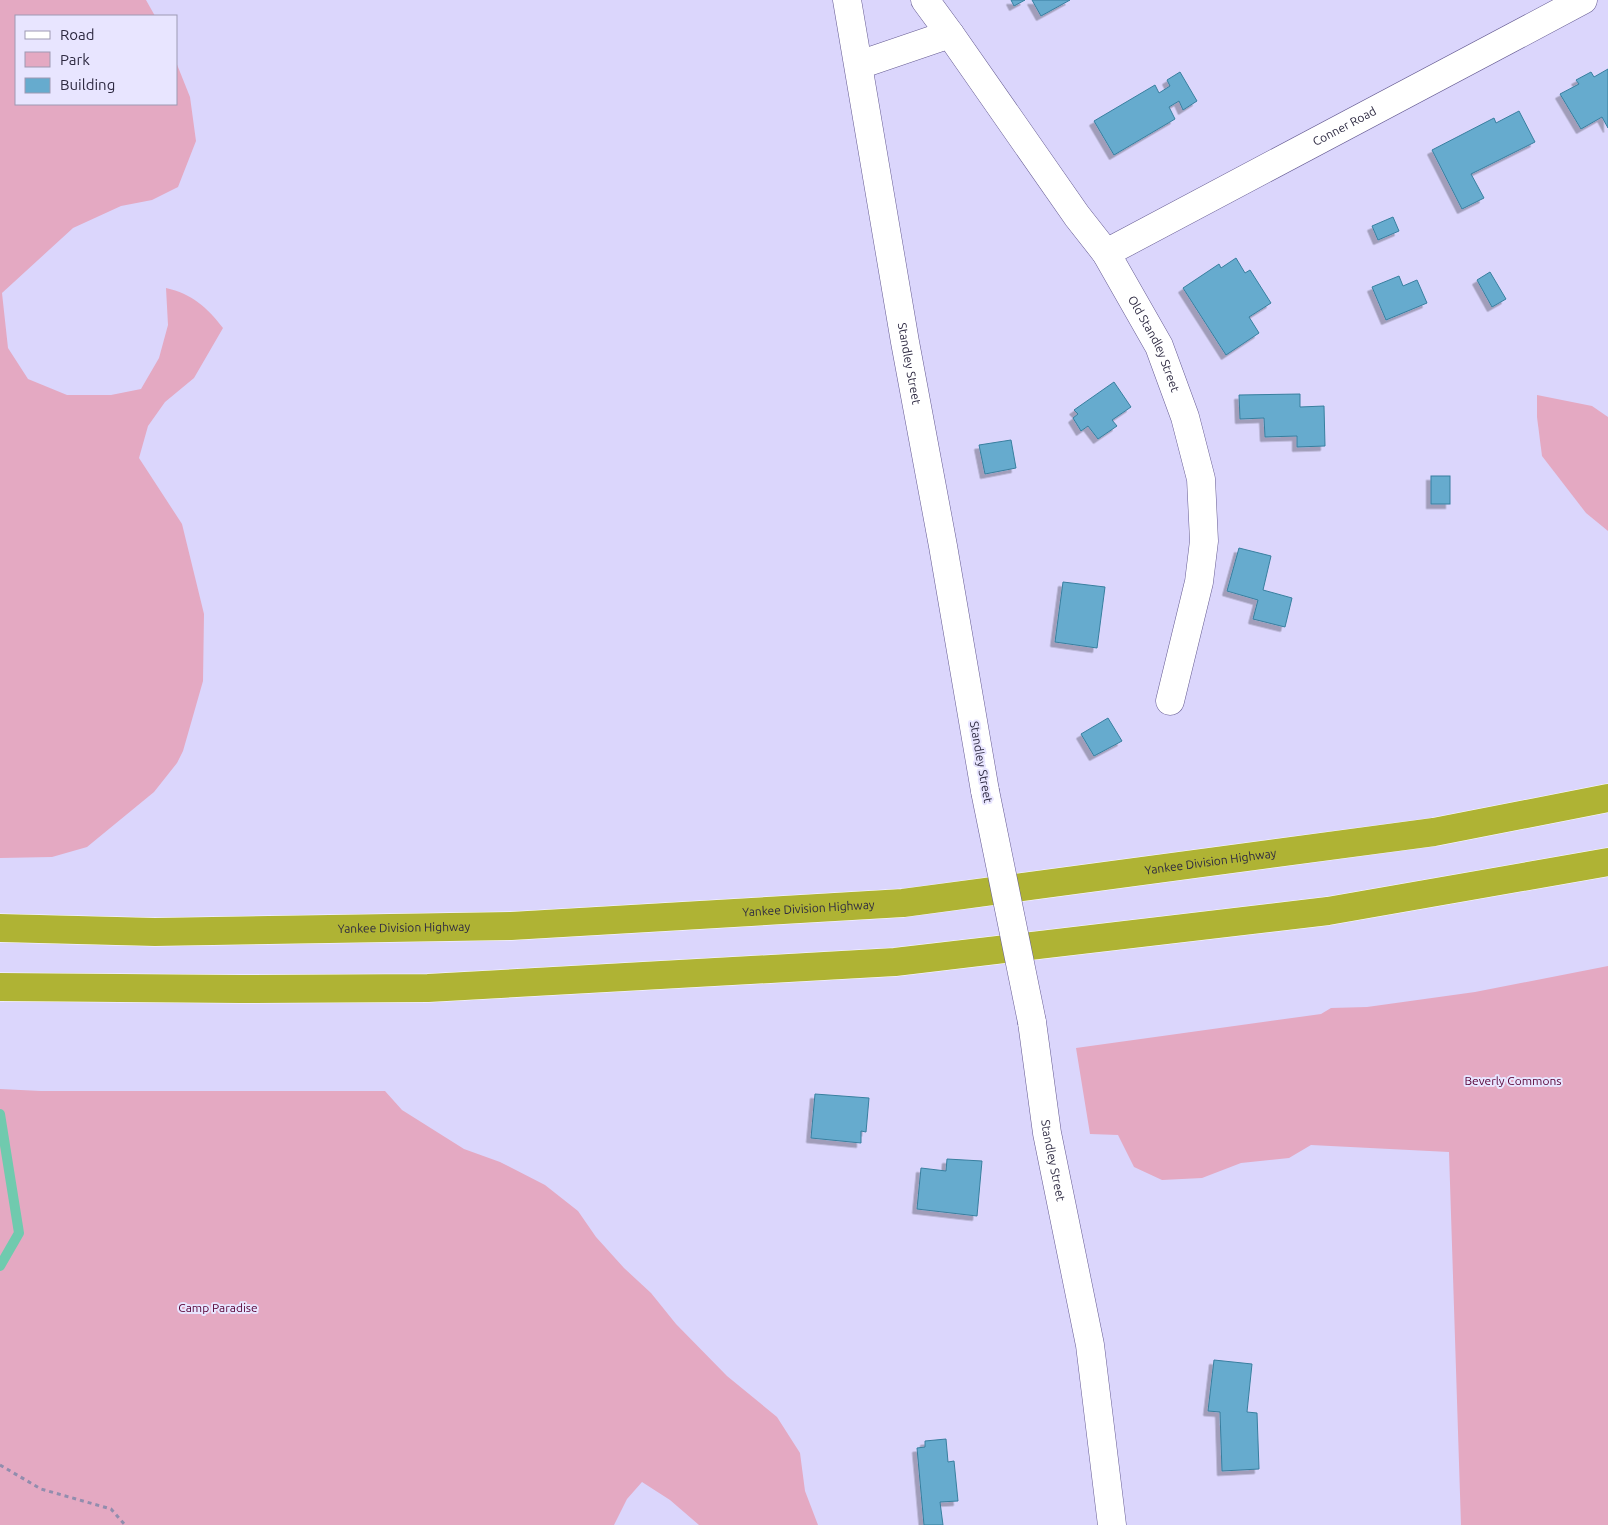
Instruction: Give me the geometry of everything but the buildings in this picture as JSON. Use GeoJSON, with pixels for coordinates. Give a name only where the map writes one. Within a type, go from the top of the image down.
{"type":"FeatureCollection","features":[{"type":"Feature","properties":{"kind":"highway","name":"Yankee Division Highway"},"geometry":{"type":"LineString","coordinates":[[0,928],[155,932],[511,926],[903,903],[1434,832],[1608,798]]}},
{"type":"Feature","properties":{"kind":"highway"},"geometry":{"type":"LineString","coordinates":[[0,987],[428,988],[895,962],[1328,911],[1608,862]]}},
{"type":"Feature","properties":{"kind":"street","name":"Standley Street"},"geometry":{"type":"LineString","coordinates":[[847,0],[905,342],[944,546],[986,791],[1032,1022],[1047,1133],[1090,1345],[1112,1525]]}},
{"type":"Feature","properties":{"kind":"street","name":"Old Standley Street"},"geometry":{"type":"LineString","coordinates":[[925,0],[1077,216],[1106,254],[1158,346],[1185,417],[1201,479],[1204,541],[1199,582],[1170,701]]}},
{"type":"Feature","properties":{"kind":"street","name":"Conner Road"},"geometry":{"type":"LineString","coordinates":[[1106,254],[1583,0]]}},
{"type":"Feature","properties":{"kind":"street"},"geometry":{"type":"LineString","coordinates":[[859,65],[950,34]]}},
{"type":"Feature","properties":{"kind":"path"},"geometry":{"type":"LineString","coordinates":[[0,1465],[41,1489],[111,1509],[126,1525]]}},
{"type":"Feature","properties":{"kind":"green space"},"geometry":{"type":"Polygon","coordinates":[[[0,0],[146,0],[154,15],[15,15],[15,105],[178,105],[178,67],[190,97],[196,141],[178,187],[152,200],[121,206],[73,228],[2,293],[8,348],[28,379],[67,395],[111,395],[141,389],[159,358],[168,325],[166,288],[184,294],[198,302],[223,328],[194,378],[165,402],[148,426],[139,458],[182,524],[204,614],[203,681],[183,751],[177,763],[154,792],[87,847],[52,857],[0,858],[0,0]]]}},
{"type":"Feature","properties":{"kind":"green space"},"geometry":{"type":"Polygon","coordinates":[[[1537,395],[1592,406],[1608,417],[1608,531],[1586,513],[1542,456],[1537,417],[1537,395]]]}},
{"type":"Feature","properties":{"kind":"green space","name":"Beverly Commons"},"geometry":{"type":"Polygon","coordinates":[[[1608,966],[1608,1525],[1461,1525],[1449,1152],[1311,1145],[1289,1158],[1241,1163],[1202,1178],[1162,1180],[1134,1167],[1118,1135],[1090,1134],[1076,1048],[1321,1014],[1331,1008],[1367,1007],[1475,992],[1608,966]]]}},
{"type":"Feature","properties":{"kind":"green space","name":"Camp Paradise"},"geometry":{"type":"Polygon","coordinates":[[[0,1089],[41,1091],[385,1091],[402,1110],[464,1149],[500,1162],[545,1185],[578,1211],[596,1237],[624,1268],[651,1293],[676,1324],[727,1376],[777,1417],[800,1453],[805,1491],[818,1525],[699,1525],[670,1500],[642,1482],[627,1499],[614,1525],[0,1525],[0,1089]]]}},
{"type":"Feature","properties":{"kind":"waterway"},"geometry":{"type":"LineString","coordinates":[[0,1114],[19,1233],[0,1266]]}}]}
